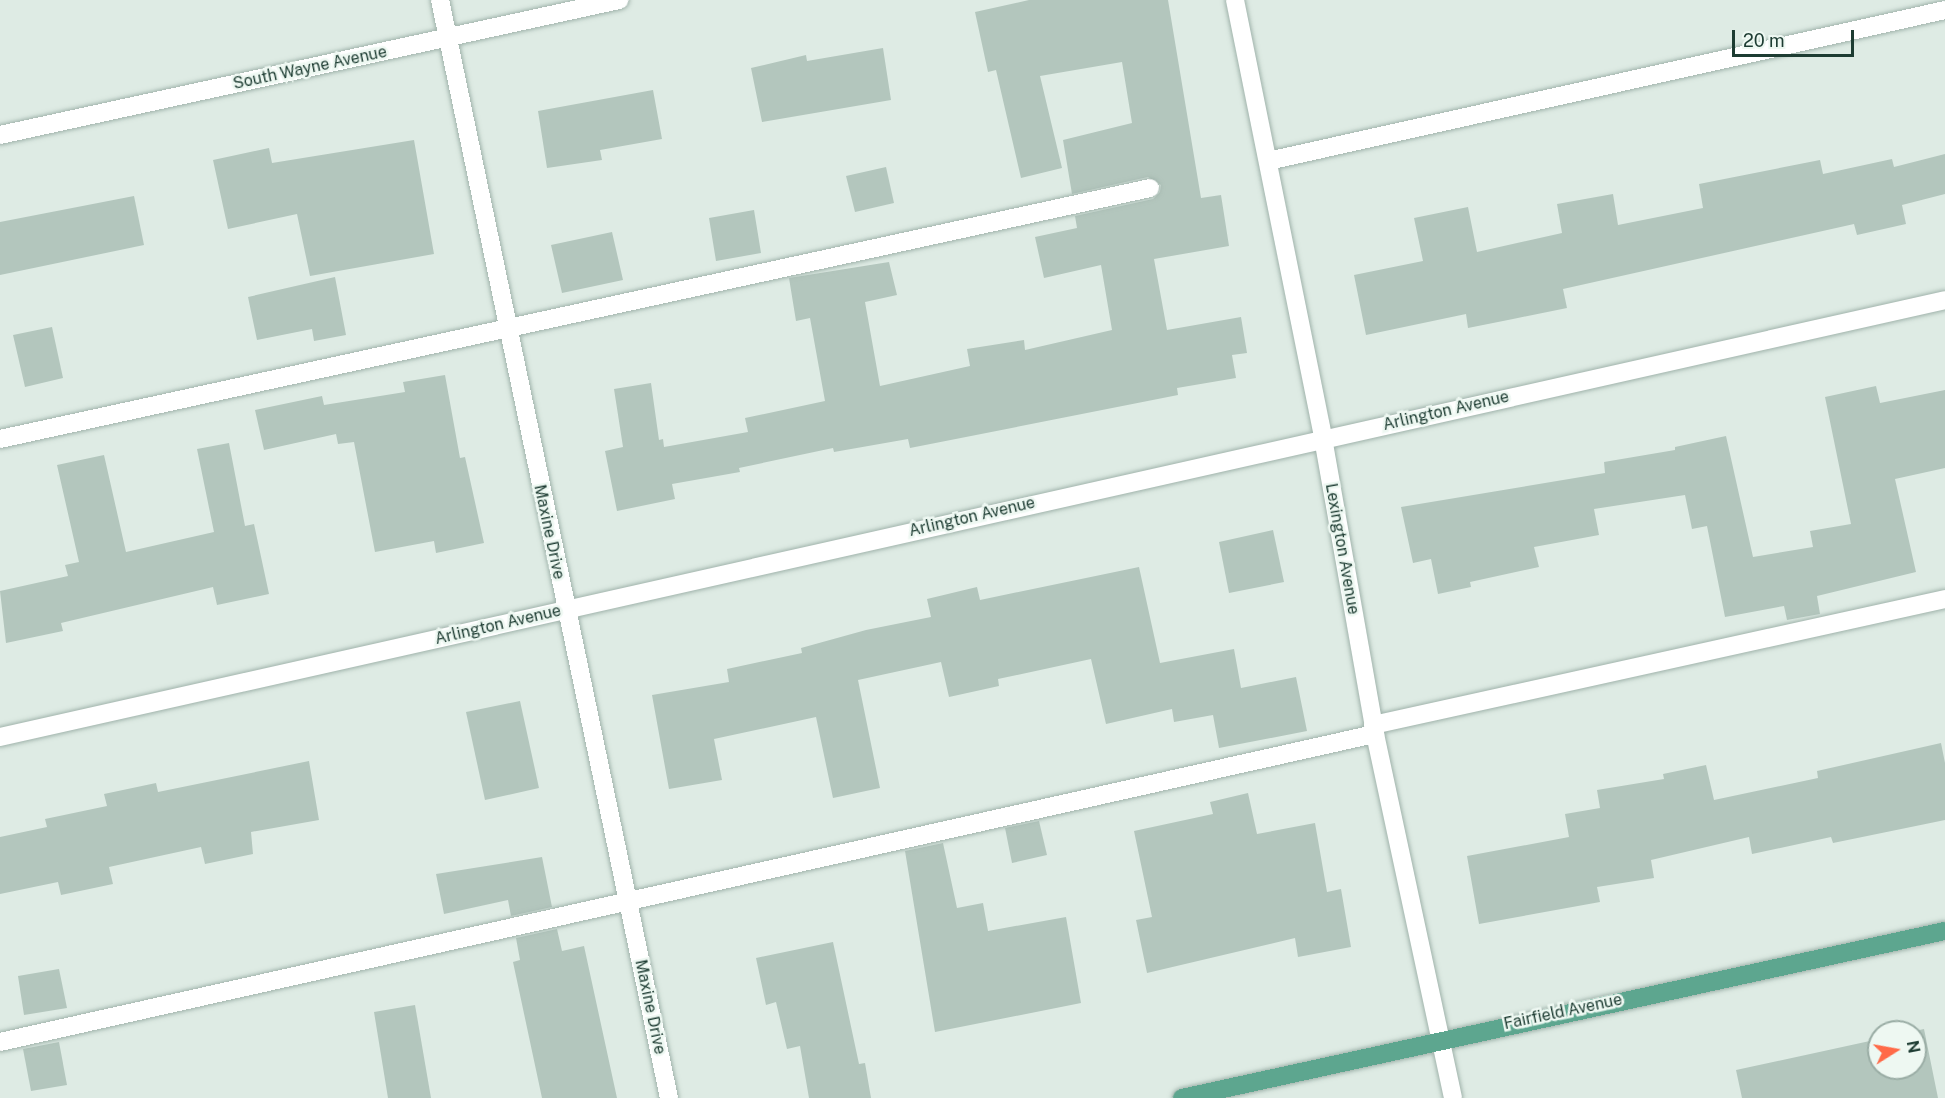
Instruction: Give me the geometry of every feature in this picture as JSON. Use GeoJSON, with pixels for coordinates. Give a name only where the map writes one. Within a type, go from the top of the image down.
{"type":"FeatureCollection","features":[{"type":"Feature","properties":{"kind":"main road","name":"Fairfield Avenue"},"geometry":{"type":"LineString","coordinates":[[1182,1098],[1443,1038],[1945,931]]}},
{"type":"Feature","properties":{"kind":"street","name":"Maxine Drive"},"geometry":{"type":"LineString","coordinates":[[440,0],[506,327],[669,1098]]}},
{"type":"Feature","properties":{"kind":"street","name":"South Wayne Avenue"},"geometry":{"type":"LineString","coordinates":[[0,135],[619,0]]}},
{"type":"Feature","properties":{"kind":"street","name":"Lexington Avenue"},"geometry":{"type":"LineString","coordinates":[[1235,0],[1323,438],[1374,730],[1443,1038],[1453,1098]]}},
{"type":"Feature","properties":{"kind":"street"},"geometry":{"type":"LineString","coordinates":[[1268,161],[1945,10]]}},
{"type":"Feature","properties":{"kind":"street"},"geometry":{"type":"LineString","coordinates":[[0,440],[506,327],[1150,188]]}},
{"type":"Feature","properties":{"kind":"street","name":"Arlington Avenue"},"geometry":{"type":"LineString","coordinates":[[0,737],[1945,300]]}},
{"type":"Feature","properties":{"kind":"street"},"geometry":{"type":"LineString","coordinates":[[0,1042],[628,901],[1945,599]]}},
{"type":"Feature","properties":{"kind":"building"},"geometry":{"type":"Polygon","coordinates":[[[1029,0],[1168,0],[1201,198],[1221,195],[1229,246],[1154,259],[1167,330],[1241,317],[1247,353],[1232,355],[1236,378],[1177,388],[1178,395],[910,448],[908,439],[834,452],[833,448],[739,468],[740,472],[672,484],[675,499],[617,511],[605,451],[623,447],[614,389],[651,383],[659,440],[663,439],[664,447],[748,432],[745,418],[825,401],[810,318],[796,321],[789,278],[889,262],[897,295],[865,302],[880,386],[970,366],[967,349],[1024,340],[1025,350],[1112,330],[1101,265],[1044,278],[1035,237],[1077,228],[1075,216],[1153,199],[1160,192],[1161,185],[1148,177],[1072,194],[1063,140],[1132,123],[1122,62],[1040,76],[1062,168],[1021,178],[996,70],[988,72],[975,12],[1029,0]]]}},
{"type":"Feature","properties":{"kind":"building"},"geometry":{"type":"Polygon","coordinates":[[[883,48],[891,100],[762,122],[751,68],[806,55],[807,61],[883,48]]]}},
{"type":"Feature","properties":{"kind":"building"},"geometry":{"type":"Polygon","coordinates":[[[653,90],[662,139],[600,150],[602,160],[547,168],[538,111],[653,90]]]}},
{"type":"Feature","properties":{"kind":"building"},"geometry":{"type":"Polygon","coordinates":[[[414,140],[434,254],[310,276],[297,214],[228,229],[213,160],[269,148],[272,163],[414,140]]]}},
{"type":"Feature","properties":{"kind":"building"},"geometry":{"type":"Polygon","coordinates":[[[1945,154],[1945,194],[1902,205],[1906,224],[1857,235],[1854,224],[1563,289],[1567,308],[1468,328],[1466,314],[1366,335],[1354,275],[1423,261],[1414,218],[1468,207],[1477,252],[1562,233],[1557,204],[1613,194],[1618,225],[1703,208],[1699,184],[1820,160],[1823,174],[1892,159],[1894,167],[1945,154]]]}},
{"type":"Feature","properties":{"kind":"building"},"geometry":{"type":"Polygon","coordinates":[[[886,167],[894,203],[855,212],[846,176],[886,167]]]}},
{"type":"Feature","properties":{"kind":"building"},"geometry":{"type":"Polygon","coordinates":[[[134,196],[144,245],[0,275],[0,222],[134,196]]]}},
{"type":"Feature","properties":{"kind":"building"},"geometry":{"type":"Polygon","coordinates":[[[754,210],[761,253],[716,261],[709,218],[754,210]]]}},
{"type":"Feature","properties":{"kind":"building"},"geometry":{"type":"Polygon","coordinates":[[[612,232],[623,280],[562,293],[551,245],[612,232]]]}},
{"type":"Feature","properties":{"kind":"building"},"geometry":{"type":"Polygon","coordinates":[[[335,277],[346,335],[314,341],[312,329],[257,340],[248,297],[335,277]]]}},
{"type":"Feature","properties":{"kind":"building"},"geometry":{"type":"Polygon","coordinates":[[[52,327],[63,378],[25,387],[13,335],[52,327]]]}},
{"type":"Feature","properties":{"kind":"building"},"geometry":{"type":"Polygon","coordinates":[[[445,375],[460,458],[465,457],[484,543],[436,553],[434,541],[375,552],[354,442],[338,444],[336,434],[264,450],[255,410],[322,396],[324,405],[405,392],[403,382],[445,375]]]}},
{"type":"Feature","properties":{"kind":"building"},"geometry":{"type":"Polygon","coordinates":[[[1876,386],[1880,403],[1945,390],[1945,468],[1895,479],[1916,572],[1817,596],[1820,614],[1787,620],[1784,606],[1725,617],[1707,526],[1692,529],[1685,495],[1594,509],[1599,535],[1534,547],[1539,567],[1470,582],[1471,587],[1438,594],[1431,559],[1413,563],[1401,507],[1605,473],[1604,462],[1675,450],[1675,447],[1726,436],[1753,557],[1813,547],[1810,531],[1851,524],[1825,397],[1876,386]]]}},
{"type":"Feature","properties":{"kind":"building"},"geometry":{"type":"Polygon","coordinates":[[[229,443],[245,526],[254,524],[269,594],[217,605],[213,587],[61,623],[63,631],[6,643],[0,591],[68,576],[65,565],[79,562],[57,465],[104,455],[126,552],[214,532],[197,449],[229,443]]]}},
{"type":"Feature","properties":{"kind":"building"},"geometry":{"type":"Polygon","coordinates":[[[1273,530],[1284,582],[1229,593],[1219,542],[1273,530]]]}},
{"type":"Feature","properties":{"kind":"building"},"geometry":{"type":"Polygon","coordinates":[[[1139,567],[1160,663],[1234,649],[1241,688],[1296,677],[1307,731],[1219,748],[1213,715],[1174,722],[1172,709],[1106,724],[1091,659],[998,679],[999,686],[949,697],[941,662],[858,680],[880,788],[833,798],[816,717],[714,739],[722,780],[669,789],[652,695],[729,682],[727,669],[802,653],[801,648],[866,630],[931,617],[927,599],[977,587],[980,600],[1139,567]]]}},
{"type":"Feature","properties":{"kind":"building"},"geometry":{"type":"Polygon","coordinates":[[[520,701],[539,788],[485,800],[466,712],[520,701]]]}},
{"type":"Feature","properties":{"kind":"building"},"geometry":{"type":"Polygon","coordinates":[[[1941,743],[1945,763],[1945,820],[1833,843],[1831,837],[1752,854],[1749,837],[1651,860],[1654,878],[1597,887],[1600,902],[1479,924],[1467,856],[1569,837],[1565,814],[1600,808],[1597,790],[1664,779],[1663,774],[1706,765],[1714,800],[1818,778],[1817,771],[1941,743]]]}},
{"type":"Feature","properties":{"kind":"building"},"geometry":{"type":"Polygon","coordinates":[[[309,761],[319,820],[251,832],[253,854],[205,864],[201,847],[109,867],[113,884],[61,895],[58,882],[0,894],[0,837],[47,827],[45,819],[107,806],[104,794],[156,783],[158,792],[309,761]]]}},
{"type":"Feature","properties":{"kind":"building"},"geometry":{"type":"Polygon","coordinates":[[[1248,793],[1257,834],[1315,823],[1327,892],[1341,889],[1351,947],[1298,957],[1295,938],[1147,973],[1136,920],[1152,917],[1134,831],[1213,814],[1210,802],[1248,793]]]}},
{"type":"Feature","properties":{"kind":"building"},"geometry":{"type":"Polygon","coordinates":[[[1039,821],[1047,855],[1012,863],[1005,828],[1039,821]]]}},
{"type":"Feature","properties":{"kind":"building"},"geometry":{"type":"Polygon","coordinates":[[[943,843],[957,908],[983,903],[988,931],[1066,917],[1081,1003],[935,1032],[905,851],[943,843]]]}},
{"type":"Feature","properties":{"kind":"building"},"geometry":{"type":"Polygon","coordinates":[[[542,857],[552,907],[511,916],[508,900],[444,914],[436,874],[542,857]]]}},
{"type":"Feature","properties":{"kind":"building"},"geometry":{"type":"Polygon","coordinates":[[[557,929],[562,951],[584,946],[617,1098],[542,1098],[513,962],[520,960],[516,938],[557,929]]]}},
{"type":"Feature","properties":{"kind":"building"},"geometry":{"type":"Polygon","coordinates":[[[833,942],[859,1064],[865,1063],[871,1098],[809,1098],[800,1046],[787,1049],[776,1002],[766,1005],[756,958],[833,942]]]}},
{"type":"Feature","properties":{"kind":"building"},"geometry":{"type":"Polygon","coordinates":[[[59,969],[67,1008],[24,1015],[18,976],[59,969]]]}},
{"type":"Feature","properties":{"kind":"building"},"geometry":{"type":"Polygon","coordinates":[[[415,1005],[431,1098],[388,1098],[374,1012],[415,1005]]]}},
{"type":"Feature","properties":{"kind":"building"},"geometry":{"type":"Polygon","coordinates":[[[59,1042],[67,1085],[31,1091],[23,1049],[59,1042]]]}},
{"type":"Feature","properties":{"kind":"building"},"geometry":{"type":"Polygon","coordinates":[[[1867,1042],[1867,1080],[1927,1080],[1927,1044],[1938,1098],[1742,1098],[1736,1070],[1867,1042]]]}}]}
